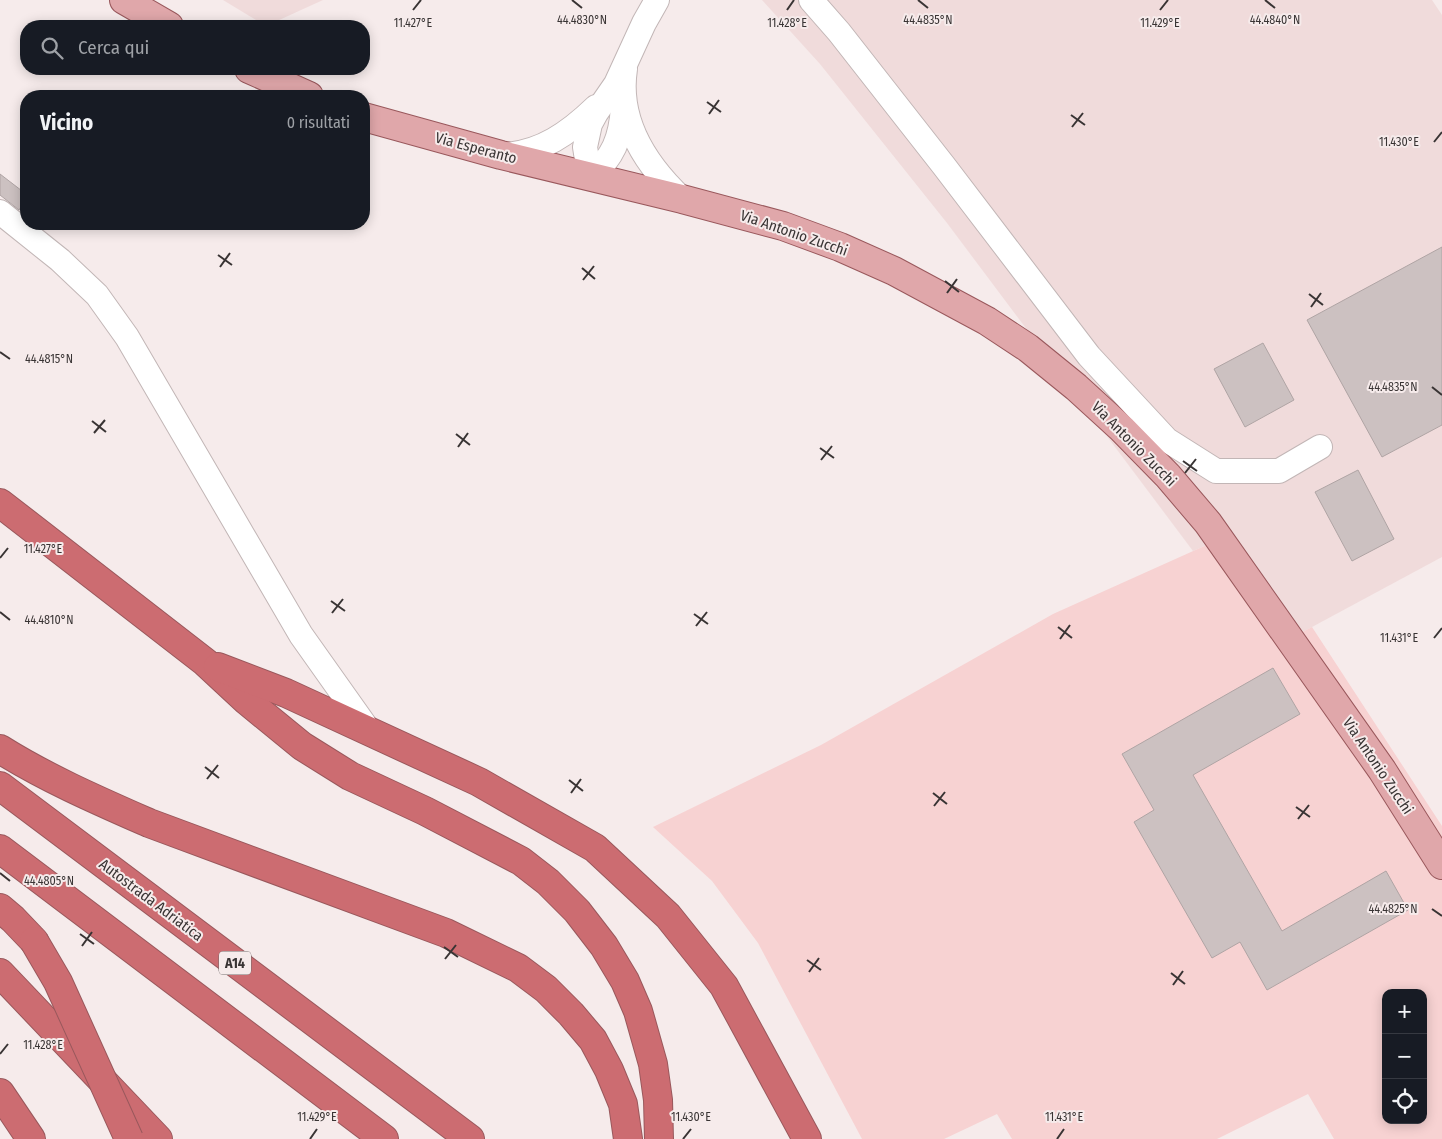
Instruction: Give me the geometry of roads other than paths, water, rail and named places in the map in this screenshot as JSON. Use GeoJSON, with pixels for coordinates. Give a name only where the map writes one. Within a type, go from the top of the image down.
{"type":"FeatureCollection","features":[{"type":"Feature","properties":{"kind":"highway"},"geometry":{"type":"LineString","coordinates":[[0,503],[205,662],[247,701],[302,746],[350,776],[425,811],[521,861],[548,882],[577,911],[604,946],[621,974],[638,1011],[653,1064],[658,1100],[659,1139]]}},
{"type":"Feature","properties":{"kind":"highway"},"geometry":{"type":"LineString","coordinates":[[205,662],[286,693],[480,782],[595,848],[668,916],[724,986],[807,1139]]}},
{"type":"Feature","properties":{"kind":"highway"},"geometry":{"type":"LineString","coordinates":[[0,748],[89,796],[149,823],[446,933],[518,968],[546,990],[571,1014],[592,1040],[609,1070],[622,1104],[628,1139]]}},
{"type":"Feature","properties":{"kind":"highway","name":"Autostrada Adriatica"},"geometry":{"type":"LineString","coordinates":[[0,786],[470,1139]]}},
{"type":"Feature","properties":{"kind":"highway"},"geometry":{"type":"LineString","coordinates":[[0,849],[384,1139]]}},
{"type":"Feature","properties":{"kind":"highway"},"geometry":{"type":"LineString","coordinates":[[0,908],[34,941],[48,963],[129,1139]]}},
{"type":"Feature","properties":{"kind":"highway"},"geometry":{"type":"LineString","coordinates":[[0,973],[158,1139]]}},
{"type":"Feature","properties":{"kind":"highway"},"geometry":{"type":"LineString","coordinates":[[0,1093],[31,1139]]}},
{"type":"Feature","properties":{"kind":"main road"},"geometry":{"type":"LineString","coordinates":[[124,0],[159,20]]}},
{"type":"Feature","properties":{"kind":"main road"},"geometry":{"type":"LineString","coordinates":[[262,75],[296,90]]}},
{"type":"Feature","properties":{"kind":"main road","name":"Via Esperanto"},"geometry":{"type":"LineString","coordinates":[[370,119],[590,178]]}},
{"type":"Feature","properties":{"kind":"main road","name":"Via Antonio Zucchi"},"geometry":{"type":"LineString","coordinates":[[590,178],[682,199],[783,226],[840,247],[894,272],[987,321],[1028,348],[1076,387],[1122,429],[1168,476],[1208,524],[1382,770],[1442,865]]}},
{"type":"Feature","properties":{"kind":"street","name":"Via Antonio Zucchi"},"geometry":{"type":"LineString","coordinates":[[811,0],[839,32],[944,166],[1089,356],[1167,440],[1216,471],[1279,471],[1320,446]]}},
{"type":"Feature","properties":{"kind":"street"},"geometry":{"type":"LineString","coordinates":[[590,178],[602,166],[615,145],[622,123],[615,100],[625,67],[644,23],[657,1]]}},
{"type":"Feature","properties":{"kind":"street","name":"Via Antonio Zucchi"},"geometry":{"type":"LineString","coordinates":[[615,100],[649,163],[664,182],[682,199]]}},
{"type":"Feature","properties":{"kind":"street"},"geometry":{"type":"LineString","coordinates":[[501,155],[517,154],[552,142],[615,100]]}},
{"type":"Feature","properties":{"kind":"street"},"geometry":{"type":"LineString","coordinates":[[590,178],[585,147],[588,134],[596,113],[615,100]]}},
{"type":"Feature","properties":{"kind":"street"},"geometry":{"type":"LineString","coordinates":[[0,212],[20,228]]}},
{"type":"Feature","properties":{"kind":"street"},"geometry":{"type":"LineString","coordinates":[[22,230],[60,260],[97,296],[127,337],[301,635],[369,731]]}}]}
